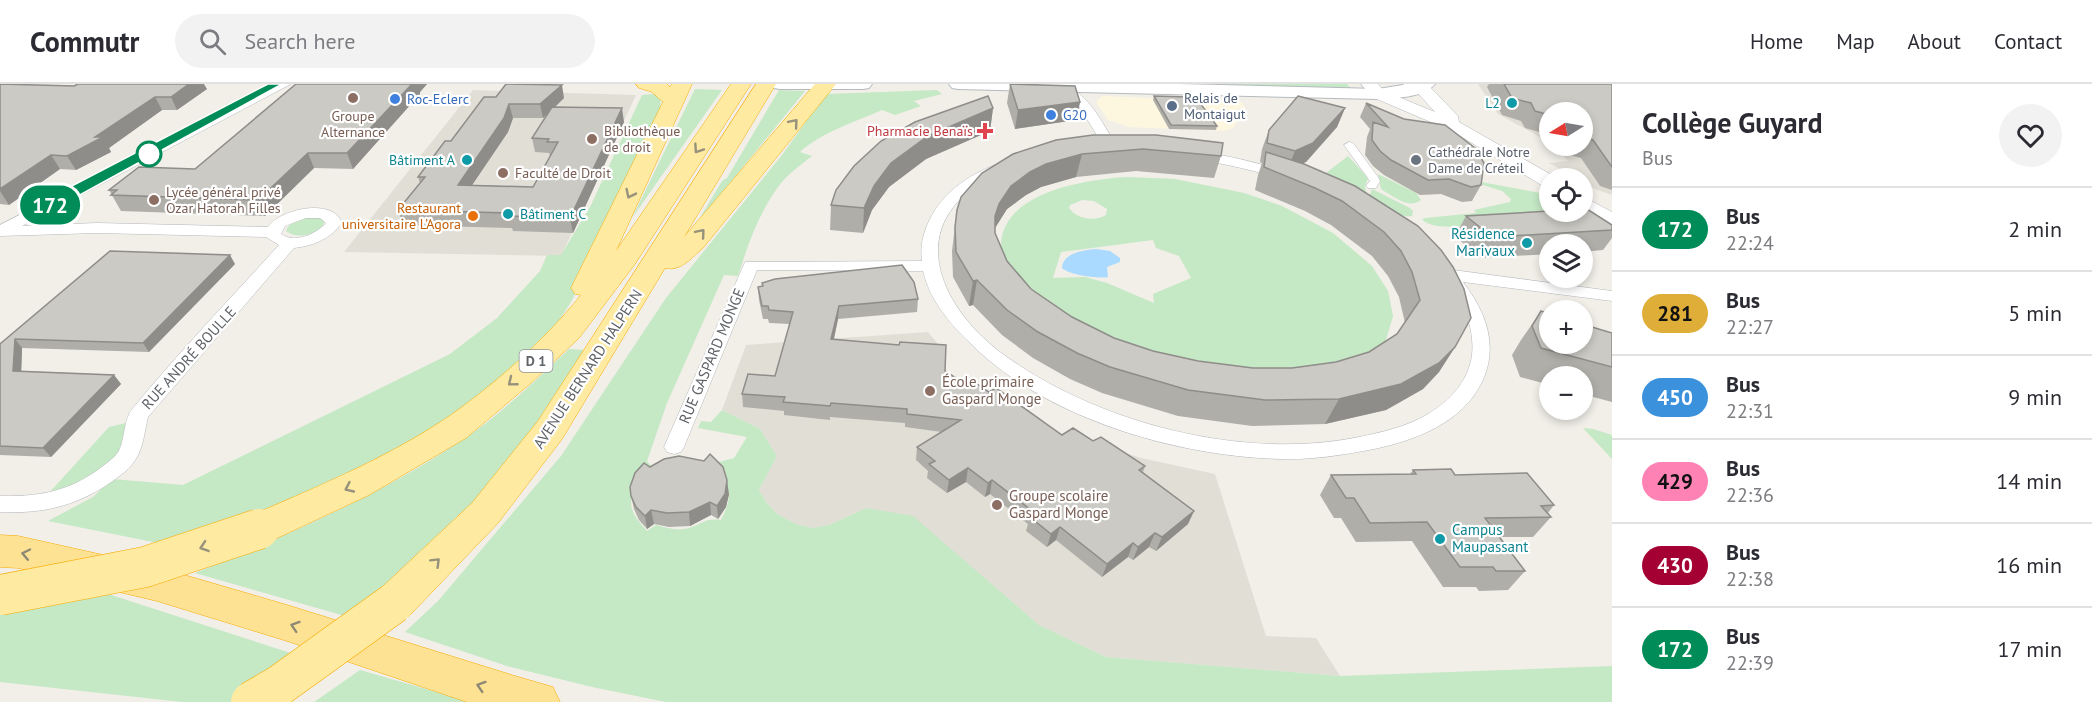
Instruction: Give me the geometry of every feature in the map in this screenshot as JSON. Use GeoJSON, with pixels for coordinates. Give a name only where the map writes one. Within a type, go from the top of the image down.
{"type":"FeatureCollection","features":[{"type":"Feature","properties":{"kind":"highway"},"geometry":{"type":"LineString","coordinates":[[568,331],[586,284],[678,93],[646,84]]}},
{"type":"Feature","properties":{"kind":"highway"},"geometry":{"type":"LineString","coordinates":[[642,286],[694,242],[826,84]]}},
{"type":"Feature","properties":{"kind":"highway","name":"AVENUE BERNARD HALPERN"},"geometry":{"type":"LineString","coordinates":[[251,702],[279,685],[394,603],[485,513],[572,397],[642,286],[748,92]]}},
{"type":"Feature","properties":{"kind":"highway","name":"AVENUE BERNARD HALPERN"},"geometry":{"type":"LineString","coordinates":[[0,595],[145,567],[259,529],[356,485],[454,429],[520,376],[568,331],[748,92]]}},
{"type":"Feature","properties":{"kind":"highway"},"geometry":{"type":"LineString","coordinates":[[0,551],[18,552],[157,584],[537,702]]}},
{"type":"Feature","properties":{"kind":"main road"},"geometry":{"type":"LineString","coordinates":[[780,84],[863,84]]}},
{"type":"Feature","properties":{"kind":"main road"},"geometry":{"type":"LineString","coordinates":[[958,84],[1373,89],[1402,92],[1419,85]]}},
{"type":"Feature","properties":{"kind":"street"},"geometry":{"type":"LineString","coordinates":[[201,125],[270,84]]}},
{"type":"Feature","properties":{"kind":"street"},"geometry":{"type":"LineString","coordinates":[[201,125],[278,84]]}},
{"type":"Feature","properties":{"kind":"street"},"geometry":{"type":"LineString","coordinates":[[0,231],[75,194],[172,139],[285,84]]}},
{"type":"Feature","properties":{"kind":"street"},"geometry":{"type":"LineString","coordinates":[[1419,85],[1458,127]]}},
{"type":"Feature","properties":{"kind":"street"},"geometry":{"type":"LineString","coordinates":[[1059,86],[1084,104],[1112,149]]}},
{"type":"Feature","properties":{"kind":"street"},"geometry":{"type":"LineString","coordinates":[[1084,104],[1093,87]]}},
{"type":"Feature","properties":{"kind":"street"},"geometry":{"type":"LineString","coordinates":[[1373,89],[1458,127],[1539,175]]}},
{"type":"Feature","properties":{"kind":"street"},"geometry":{"type":"LineString","coordinates":[[1349,145],[1358,162],[1375,181],[1372,186]]}},
{"type":"Feature","properties":{"kind":"street"},"geometry":{"type":"LineString","coordinates":[[1112,149],[1209,157],[1255,168],[1301,182],[1351,203],[1386,222],[1426,252],[1450,275],[1474,313],[1481,340],[1481,358],[1477,378],[1459,401],[1431,422],[1406,433],[1377,442],[1336,449],[1290,452],[1211,445],[1152,432],[1097,414],[1047,391],[1003,364],[964,329],[944,301],[930,266],[930,242],[936,221],[950,202],[968,186],[1001,169],[1030,159],[1072,152],[1112,149]]}},
{"type":"Feature","properties":{"kind":"street"},"geometry":{"type":"LineString","coordinates":[[43,208],[97,228]]}},
{"type":"Feature","properties":{"kind":"street"},"geometry":{"type":"LineString","coordinates":[[1593,209],[1612,220]]}},
{"type":"Feature","properties":{"kind":"street"},"geometry":{"type":"LineString","coordinates":[[0,231],[97,228],[272,232],[280,223],[306,213],[323,213],[333,219],[334,223],[325,233],[309,240],[290,243],[276,240],[272,232]]}},
{"type":"Feature","properties":{"kind":"street","name":"RUE ANDRÉ BOULLE"},"geometry":{"type":"LineString","coordinates":[[0,504],[45,503],[72,497],[123,462],[129,453],[138,415],[290,243]]}},
{"type":"Feature","properties":{"kind":"street","name":"RUE GASPARD MONGE"},"geometry":{"type":"LineString","coordinates":[[674,447],[751,265],[930,266]]}},
{"type":"Feature","properties":{"kind":"street"},"geometry":{"type":"LineString","coordinates":[[1450,275],[1612,296]]}},
{"type":"Feature","properties":{"kind":"shaded area"},"geometry":{"type":"Polygon","coordinates":[[[1478,84],[1612,84],[1612,195],[1593,188],[1593,168],[1558,168],[1549,163],[1568,161],[1563,156],[1593,156],[1593,102],[1539,102],[1539,137],[1498,114],[1478,84]]]}},
{"type":"Feature","properties":{"kind":"shaded area","name":"Faculté de Droit"},"geometry":{"type":"Polygon","coordinates":[[[473,90],[636,95],[561,256],[344,252],[473,90]]]}},
{"type":"Feature","properties":{"kind":"shaded area"},"geometry":{"type":"Polygon","coordinates":[[[1102,96],[1241,102],[1246,108],[1236,109],[1241,116],[1233,128],[1224,131],[1129,127],[1108,120],[1096,102],[1102,96]]]}},
{"type":"Feature","properties":{"kind":"shaded area","name":"Groupe scolaire Gaspard Monge"},"geometry":{"type":"Polygon","coordinates":[[[928,332],[942,349],[943,385],[1058,449],[1089,441],[1141,458],[1215,474],[1266,636],[1316,638],[1340,676],[1106,657],[1039,625],[936,537],[866,508],[829,525],[813,528],[796,524],[777,514],[759,490],[777,456],[760,429],[722,410],[746,345],[928,332]]]}},
{"type":"Feature","properties":{"kind":"green space"},"geometry":{"type":"Polygon","coordinates":[[[1110,84],[1347,84],[1353,90],[1110,84]]]}},
{"type":"Feature","properties":{"kind":"green space"},"geometry":{"type":"Polygon","coordinates":[[[695,89],[722,90],[632,218],[695,89]]]}},
{"type":"Feature","properties":{"kind":"green space"},"geometry":{"type":"Polygon","coordinates":[[[779,90],[805,91],[701,216],[722,181],[727,178],[779,90]]]}},
{"type":"Feature","properties":{"kind":"green space"},"geometry":{"type":"Polygon","coordinates":[[[937,90],[942,94],[914,101],[921,106],[895,115],[882,110],[828,133],[800,152],[812,156],[781,183],[767,204],[755,228],[738,276],[724,275],[667,403],[647,461],[656,471],[634,492],[632,499],[631,506],[634,513],[647,531],[656,525],[681,529],[707,521],[721,520],[728,502],[728,490],[721,478],[708,465],[734,458],[747,437],[698,428],[701,421],[711,422],[722,410],[760,429],[777,456],[759,490],[777,514],[796,524],[813,528],[829,525],[866,508],[913,516],[1039,625],[1106,657],[1340,676],[1612,666],[1612,702],[666,702],[507,666],[405,632],[438,601],[561,456],[666,298],[782,155],[826,94],[937,90]]]}},
{"type":"Feature","properties":{"kind":"green space"},"geometry":{"type":"Polygon","coordinates":[[[653,94],[661,97],[660,109],[610,224],[571,302],[551,333],[473,403],[373,466],[173,546],[48,521],[93,497],[112,479],[183,485],[450,354],[497,318],[540,271],[547,255],[561,255],[591,205],[642,95],[653,94]]]}},
{"type":"Feature","properties":{"kind":"green space"},"geometry":{"type":"Polygon","coordinates":[[[1348,156],[1368,178],[1365,187],[1367,196],[1321,177],[1348,156]]]}},
{"type":"Feature","properties":{"kind":"green space"},"geometry":{"type":"Polygon","coordinates":[[[1378,174],[1416,193],[1421,200],[1407,203],[1393,197],[1381,189],[1378,174]]]}},
{"type":"Feature","properties":{"kind":"green space"},"geometry":{"type":"Polygon","coordinates":[[[1111,178],[1175,179],[1244,193],[1282,206],[1333,233],[1372,266],[1388,291],[1393,316],[1386,340],[1382,346],[1352,370],[1151,372],[1005,271],[1002,257],[1004,229],[1014,214],[1029,201],[1069,186],[1111,178]],[[1082,200],[1070,205],[1069,208],[1076,215],[1091,219],[1106,215],[1107,209],[1094,201],[1082,200]],[[1153,240],[1061,252],[1053,278],[1085,277],[1107,283],[1154,303],[1153,294],[1191,278],[1179,256],[1156,248],[1153,240]]]}},
{"type":"Feature","properties":{"kind":"green space"},"geometry":{"type":"Polygon","coordinates":[[[1481,182],[1539,193],[1539,214],[1462,226],[1430,224],[1422,219],[1476,213],[1474,210],[1510,202],[1511,199],[1502,191],[1480,184],[1481,182]]]}},
{"type":"Feature","properties":{"kind":"green space"},"geometry":{"type":"Polygon","coordinates":[[[1372,189],[1410,208],[1413,211],[1412,216],[1402,215],[1384,207],[1370,194],[1372,189]]]}},
{"type":"Feature","properties":{"kind":"green space"},"geometry":{"type":"Polygon","coordinates":[[[317,217],[325,221],[323,226],[314,233],[296,235],[286,231],[294,222],[317,217]]]}},
{"type":"Feature","properties":{"kind":"green space"},"geometry":{"type":"Polygon","coordinates":[[[569,349],[586,350],[538,421],[483,492],[447,533],[359,620],[195,573],[331,514],[429,461],[489,420],[569,349]]]}},
{"type":"Feature","properties":{"kind":"green space"},"geometry":{"type":"Polygon","coordinates":[[[126,423],[120,450],[107,467],[89,479],[49,493],[109,427],[126,423]]]}},
{"type":"Feature","properties":{"kind":"green space"},"geometry":{"type":"Polygon","coordinates":[[[1583,428],[1612,435],[1612,459],[1583,428]]]}},
{"type":"Feature","properties":{"kind":"green space"},"geometry":{"type":"Polygon","coordinates":[[[108,594],[300,656],[236,702],[182,702],[0,682],[0,612],[108,594]]]}},
{"type":"Feature","properties":{"kind":"green space"},"geometry":{"type":"Polygon","coordinates":[[[360,670],[471,702],[314,702],[360,670]]]}},
{"type":"Feature","properties":{"kind":"water"},"geometry":{"type":"Polygon","coordinates":[[[1096,249],[1110,251],[1120,258],[1120,262],[1107,267],[1108,277],[1084,276],[1062,268],[1063,263],[1070,256],[1080,251],[1096,249]]]}},
{"type":"Feature","properties":{"kind":"building"},"geometry":{"type":"Polygon","coordinates":[[[0,84],[74,86],[78,84],[189,84],[171,97],[155,97],[95,137],[103,137],[67,156],[51,155],[0,189],[0,84]]]}},
{"type":"Feature","properties":{"kind":"building"},"geometry":{"type":"Polygon","coordinates":[[[296,84],[412,84],[347,153],[308,153],[258,200],[111,195],[117,190],[109,190],[139,167],[195,169],[296,84]]]}},
{"type":"Feature","properties":{"kind":"building"},"geometry":{"type":"Polygon","coordinates":[[[506,84],[562,85],[540,104],[509,104],[504,118],[458,185],[533,187],[558,142],[532,138],[552,107],[622,108],[570,218],[509,216],[510,213],[398,210],[425,177],[418,177],[445,141],[451,141],[484,97],[496,97],[506,84]]]}},
{"type":"Feature","properties":{"kind":"building"},"geometry":{"type":"Polygon","coordinates":[[[1010,84],[1075,86],[1080,102],[1018,110],[1010,84]]]}},
{"type":"Feature","properties":{"kind":"building"},"geometry":{"type":"Polygon","coordinates":[[[1504,84],[1612,84],[1612,167],[1593,140],[1593,102],[1539,102],[1539,112],[1535,111],[1531,103],[1512,98],[1504,84]]]}},
{"type":"Feature","properties":{"kind":"building"},"geometry":{"type":"Polygon","coordinates":[[[988,96],[993,108],[928,136],[891,163],[874,186],[864,208],[831,205],[836,190],[854,166],[881,141],[915,122],[988,96]]]}},
{"type":"Feature","properties":{"kind":"building"},"geometry":{"type":"Polygon","coordinates":[[[1154,96],[1188,97],[1191,103],[1200,103],[1217,126],[1171,125],[1154,96]]]}},
{"type":"Feature","properties":{"kind":"building"},"geometry":{"type":"Polygon","coordinates":[[[1298,96],[1345,108],[1313,143],[1295,151],[1267,143],[1269,130],[1298,96]]]}},
{"type":"Feature","properties":{"kind":"building"},"geometry":{"type":"Polygon","coordinates":[[[1366,103],[1404,119],[1445,125],[1475,148],[1484,163],[1481,185],[1471,187],[1449,179],[1428,180],[1391,160],[1372,140],[1373,122],[1388,127],[1366,103]]]}},
{"type":"Feature","properties":{"kind":"building"},"geometry":{"type":"Polygon","coordinates":[[[1093,135],[1156,135],[1223,143],[1221,156],[1143,149],[1082,154],[1046,164],[1030,172],[1011,186],[999,204],[995,216],[995,233],[1007,261],[1031,289],[1072,317],[1114,338],[1153,351],[1198,361],[1253,368],[1292,368],[1336,362],[1369,352],[1397,334],[1420,300],[1412,272],[1401,251],[1384,232],[1342,201],[1264,167],[1266,152],[1304,164],[1355,186],[1418,226],[1441,250],[1453,267],[1464,289],[1471,318],[1455,347],[1439,363],[1401,384],[1339,399],[1265,400],[1188,390],[1110,367],[1077,353],[1038,332],[1007,310],[977,280],[973,281],[956,252],[955,227],[961,197],[982,173],[1013,154],[1056,140],[1093,135]]]}},
{"type":"Feature","properties":{"kind":"building"},"geometry":{"type":"Polygon","coordinates":[[[1539,212],[1539,222],[1593,222],[1593,213],[1612,225],[1612,230],[1492,237],[1466,216],[1539,212]]]}},
{"type":"Feature","properties":{"kind":"building"},"geometry":{"type":"Polygon","coordinates":[[[110,251],[230,255],[143,343],[15,339],[13,371],[114,375],[43,448],[0,446],[0,344],[110,251]]]}},
{"type":"Feature","properties":{"kind":"building"},"geometry":{"type":"Polygon","coordinates":[[[902,265],[914,282],[918,299],[839,306],[831,339],[899,345],[900,342],[946,345],[945,371],[965,384],[971,380],[989,392],[996,388],[1062,435],[1073,428],[1093,441],[1101,437],[1145,466],[1139,470],[1194,511],[1162,537],[1155,533],[1138,547],[1133,543],[1107,564],[1060,527],[1051,534],[1030,517],[1035,513],[992,480],[988,483],[968,468],[949,480],[929,464],[935,461],[917,447],[961,420],[907,414],[907,409],[783,402],[785,397],[742,394],[748,374],[775,376],[793,312],[769,310],[768,306],[762,306],[758,287],[763,286],[762,283],[775,279],[902,265]]]}},
{"type":"Feature","properties":{"kind":"building"},"geometry":{"type":"Polygon","coordinates":[[[1539,314],[1539,343],[1532,326],[1539,314]]]}},
{"type":"Feature","properties":{"kind":"building"},"geometry":{"type":"Polygon","coordinates":[[[1593,327],[1612,333],[1612,367],[1563,354],[1593,354],[1593,327]]]}},
{"type":"Feature","properties":{"kind":"building"},"geometry":{"type":"Polygon","coordinates":[[[710,454],[723,467],[727,480],[725,494],[717,506],[710,502],[689,512],[667,513],[651,510],[645,516],[636,507],[630,487],[635,473],[644,463],[650,467],[664,459],[679,456],[704,461],[710,454]]]}},
{"type":"Feature","properties":{"kind":"building"},"geometry":{"type":"Polygon","coordinates":[[[1451,469],[1455,475],[1527,473],[1554,505],[1541,506],[1551,517],[1485,518],[1525,571],[1496,571],[1493,567],[1460,567],[1427,522],[1370,523],[1354,498],[1346,498],[1331,475],[1416,474],[1413,470],[1451,469]]]}},
{"type":"Feature","properties":{"kind":"bus line","name":"172"},"geometry":{"type":"LineString","coordinates":[[270,84],[68,192],[47,207],[211,122],[278,84]]}},
{"type":"Feature","properties":{"kind":"place","name":"Groupe Alternance"},"geometry":{"type":"Point","coordinates":[353,98]}},
{"type":"Feature","properties":{"kind":"place","name":"Roc-Eclerc"},"geometry":{"type":"Point","coordinates":[395,99]}},
{"type":"Feature","properties":{"kind":"place","name":"L2"},"geometry":{"type":"Point","coordinates":[1512,103]}},
{"type":"Feature","properties":{"kind":"place","name":"Relais de Montaigut"},"geometry":{"type":"Point","coordinates":[1172,106]}},
{"type":"Feature","properties":{"kind":"place","name":"G20"},"geometry":{"type":"Point","coordinates":[1051,115]}},
{"type":"Feature","properties":{"kind":"place","name":"Pharmacie Benaïs"},"geometry":{"type":"Point","coordinates":[985,131]}},
{"type":"Feature","properties":{"kind":"place","name":"Bibliothèque de droit"},"geometry":{"type":"Point","coordinates":[592,139]}},
{"type":"Feature","properties":{"kind":"place","name":"Bâtiment A"},"geometry":{"type":"Point","coordinates":[467,160]}},
{"type":"Feature","properties":{"kind":"place","name":"Cathédrale Notre Dame de Créteil"},"geometry":{"type":"Point","coordinates":[1416,160]}},
{"type":"Feature","properties":{"kind":"place","name":"Faculté de Droit"},"geometry":{"type":"Point","coordinates":[503,173]}},
{"type":"Feature","properties":{"kind":"place","name":"Lycée général privé Ozar Hatorah Filles"},"geometry":{"type":"Point","coordinates":[154,200]}},
{"type":"Feature","properties":{"kind":"place","name":"Bâtiment C"},"geometry":{"type":"Point","coordinates":[508,214]}},
{"type":"Feature","properties":{"kind":"place","name":"Restaurant universitaire L’Agora"},"geometry":{"type":"Point","coordinates":[473,216]}},
{"type":"Feature","properties":{"kind":"place","name":"Résidence Marivaux"},"geometry":{"type":"Point","coordinates":[1527,243]}},
{"type":"Feature","properties":{"kind":"place","name":"École primaire Gaspard Monge"},"geometry":{"type":"Point","coordinates":[930,391]}},
{"type":"Feature","properties":{"kind":"place","name":"Groupe scolaire Gaspard Monge"},"geometry":{"type":"Point","coordinates":[997,505]}},
{"type":"Feature","properties":{"kind":"place","name":"Campus Maupassant"},"geometry":{"type":"Point","coordinates":[1440,539]}}]}
